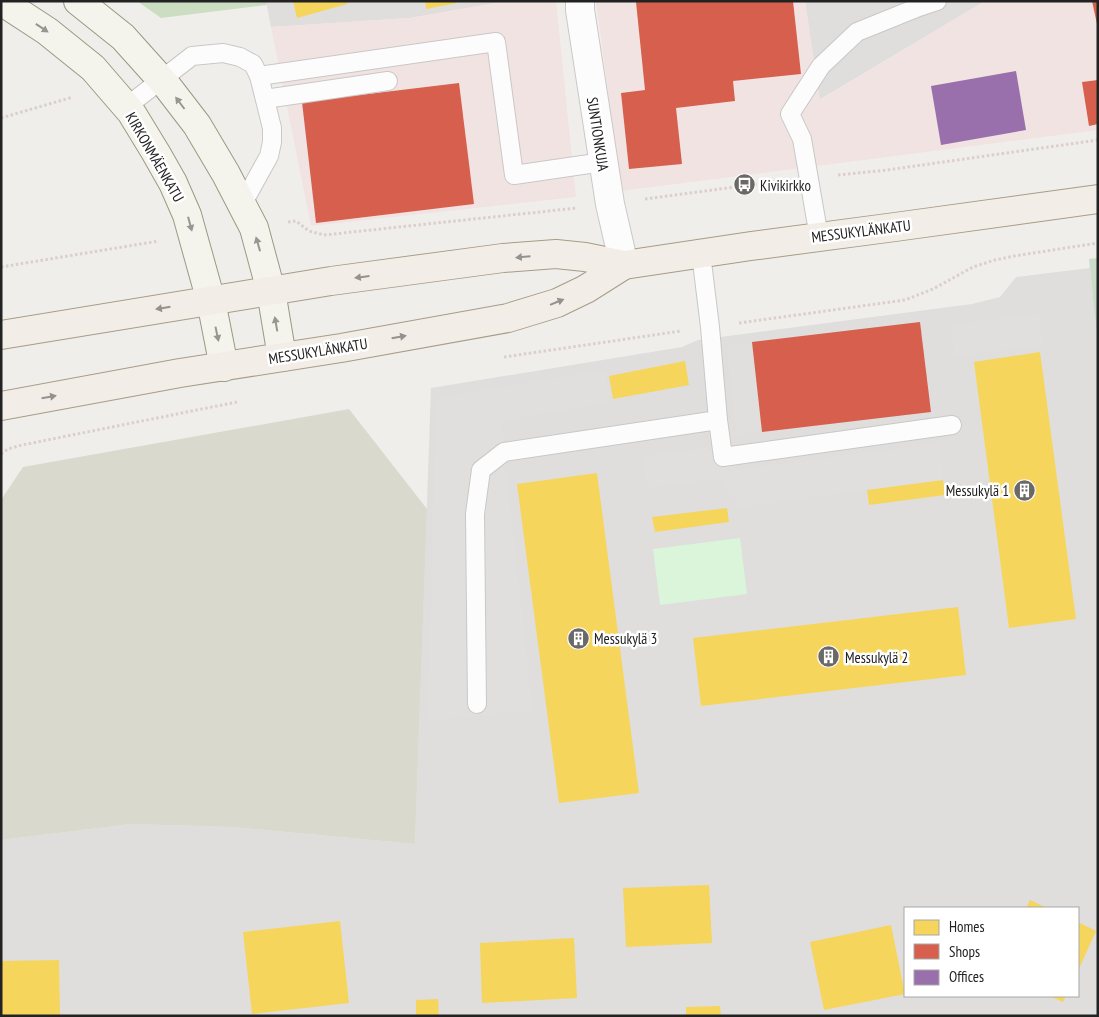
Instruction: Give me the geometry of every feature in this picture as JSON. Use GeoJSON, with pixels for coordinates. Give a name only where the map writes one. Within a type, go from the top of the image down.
{"type":"FeatureCollection","features":[{"type":"Feature","properties":{"kind":"main road","name":"KIRKONMÄENKATU"},"geometry":{"type":"LineString","coordinates":[[1,1],[47,31],[93,68],[131,112],[156,153],[173,183],[187,215],[211,301],[224,367]]}},
{"type":"Feature","properties":{"kind":"main road"},"geometry":{"type":"LineString","coordinates":[[78,1],[124,37],[161,80],[197,125],[226,174],[254,228],[270,291],[282,357]]}},
{"type":"Feature","properties":{"kind":"main road","name":"MESSUKYLÄNKATU"},"geometry":{"type":"LineString","coordinates":[[1,335],[330,281],[503,258],[556,254],[585,257],[624,265],[1098,199]]}},
{"type":"Feature","properties":{"kind":"main road","name":"MESSUKYLÄNKATU"},"geometry":{"type":"LineString","coordinates":[[1,406],[508,318],[556,303],[586,289],[624,265]]}},
{"type":"Feature","properties":{"kind":"street","name":"SUNTIONKUJA"},"geometry":{"type":"LineString","coordinates":[[580,1],[603,162],[610,204],[624,265]]}},
{"type":"Feature","properties":{"kind":"lane"},"geometry":{"type":"LineString","coordinates":[[819,237],[802,139],[790,114],[821,66],[857,32],[937,1]]}},
{"type":"Feature","properties":{"kind":"lane"},"geometry":{"type":"LineString","coordinates":[[259,76],[496,42],[514,175],[603,162]]}},
{"type":"Feature","properties":{"kind":"lane"},"geometry":{"type":"LineString","coordinates":[[126,107],[192,56],[223,52],[240,57],[253,64],[259,76],[265,99],[272,128],[272,142],[269,156],[242,205]]}},
{"type":"Feature","properties":{"kind":"lane"},"geometry":{"type":"LineString","coordinates":[[265,99],[388,81]]}},
{"type":"Feature","properties":{"kind":"lane"},"geometry":{"type":"LineString","coordinates":[[701,254],[723,457],[952,425]]}},
{"type":"Feature","properties":{"kind":"lane"},"geometry":{"type":"LineString","coordinates":[[476,704],[475,514],[481,470],[504,452],[718,420]]}},
{"type":"Feature","properties":{"kind":"path"},"geometry":{"type":"LineString","coordinates":[[1,118],[76,96]]}},
{"type":"Feature","properties":{"kind":"path"},"geometry":{"type":"LineString","coordinates":[[1,267],[161,241]]}},
{"type":"Feature","properties":{"kind":"path"},"geometry":{"type":"LineString","coordinates":[[495,358],[905,300],[973,267],[995,260],[1098,242]]}},
{"type":"Feature","properties":{"kind":"path"},"geometry":{"type":"LineString","coordinates":[[1,454],[8,448],[243,401]]}},
{"type":"Feature","properties":{"kind":"shaded area"},"geometry":{"type":"Polygon","coordinates":[[[266,1],[507,1],[410,18],[271,27],[266,1]]]}},
{"type":"Feature","properties":{"kind":"shaded area"},"geometry":{"type":"Polygon","coordinates":[[[507,1],[556,1],[576,197],[311,226],[271,27],[410,18],[507,1]]]}},
{"type":"Feature","properties":{"kind":"shaded area"},"geometry":{"type":"Polygon","coordinates":[[[596,1],[805,1],[820,100],[985,1],[1098,1],[1098,130],[621,191],[596,1]]]}},
{"type":"Feature","properties":{"kind":"shaded area"},"geometry":{"type":"Polygon","coordinates":[[[805,1],[985,1],[819,100],[805,1]]]}},
{"type":"Feature","properties":{"kind":"shaded area"},"geometry":{"type":"Polygon","coordinates":[[[1090,268],[1098,346],[1098,1016],[1,1016],[1,840],[132,824],[232,827],[415,844],[431,388],[682,347],[698,340],[972,304],[1000,297],[1016,277],[1090,268]]]}},
{"type":"Feature","properties":{"kind":"shaded area"},"geometry":{"type":"Polygon","coordinates":[[[1039,313],[1042,345],[955,356],[951,325],[1039,313]]]}},
{"type":"Feature","properties":{"kind":"shaded area"},"geometry":{"type":"Polygon","coordinates":[[[752,342],[762,432],[737,435],[727,345],[752,342]]]}},
{"type":"Feature","properties":{"kind":"shaded area"},"geometry":{"type":"Polygon","coordinates":[[[605,370],[610,403],[501,421],[532,710],[428,721],[436,398],[605,370]]]}},
{"type":"Feature","properties":{"kind":"shaded area"},"geometry":{"type":"Polygon","coordinates":[[[349,409],[427,509],[415,844],[232,827],[132,824],[1,840],[1,500],[23,467],[349,409]]]}},
{"type":"Feature","properties":{"kind":"shaded area"},"geometry":{"type":"Polygon","coordinates":[[[940,443],[943,480],[740,507],[720,479],[647,488],[644,456],[706,448],[740,469],[940,443]]]}},
{"type":"Feature","properties":{"kind":"green space"},"geometry":{"type":"Polygon","coordinates":[[[137,1],[266,1],[267,5],[161,18],[137,1]]]}},
{"type":"Feature","properties":{"kind":"green space"},"geometry":{"type":"Polygon","coordinates":[[[1098,258],[1098,346],[1089,259],[1098,258]]]}},
{"type":"Feature","properties":{"kind":"green space"},"geometry":{"type":"Polygon","coordinates":[[[740,538],[747,594],[660,605],[653,549],[740,538]]]}},
{"type":"Feature","properties":{"kind":"building: Homes"},"geometry":{"type":"Polygon","coordinates":[[[293,1],[347,1],[347,4],[297,18],[293,1]]]}},
{"type":"Feature","properties":{"kind":"building: Homes"},"geometry":{"type":"Polygon","coordinates":[[[425,1],[457,1],[457,3],[426,9],[425,1]]]}},
{"type":"Feature","properties":{"kind":"building: Homes","name":"Messukylä 1"},"geometry":{"type":"Polygon","coordinates":[[[1040,352],[1076,619],[1009,628],[974,362],[1040,352]]]}},
{"type":"Feature","properties":{"kind":"building: Homes"},"geometry":{"type":"Polygon","coordinates":[[[685,361],[689,385],[613,399],[609,376],[685,361]]]}},
{"type":"Feature","properties":{"kind":"building: Homes","name":"Messukylä 3"},"geometry":{"type":"Polygon","coordinates":[[[597,473],[639,793],[559,803],[517,484],[597,473]]]}},
{"type":"Feature","properties":{"kind":"building: Homes"},"geometry":{"type":"Polygon","coordinates":[[[943,480],[945,495],[869,505],[867,490],[943,480]]]}},
{"type":"Feature","properties":{"kind":"building: Homes"},"geometry":{"type":"Polygon","coordinates":[[[727,508],[729,522],[655,532],[652,517],[727,508]]]}},
{"type":"Feature","properties":{"kind":"building: Homes","name":"Messukylä 2"},"geometry":{"type":"Polygon","coordinates":[[[958,607],[966,675],[701,706],[693,638],[958,607]]]}},
{"type":"Feature","properties":{"kind":"building: Homes"},"geometry":{"type":"Polygon","coordinates":[[[709,885],[712,943],[626,947],[623,888],[709,885]]]}},
{"type":"Feature","properties":{"kind":"building: Homes"},"geometry":{"type":"Polygon","coordinates":[[[1030,900],[1045,907],[1026,907],[1030,900]]]}},
{"type":"Feature","properties":{"kind":"building: Homes"},"geometry":{"type":"Polygon","coordinates":[[[340,921],[349,1003],[252,1014],[243,932],[340,921]]]}},
{"type":"Feature","properties":{"kind":"building: Homes"},"geometry":{"type":"Polygon","coordinates":[[[1079,922],[1096,931],[1079,969],[1079,922]]]}},
{"type":"Feature","properties":{"kind":"building: Homes"},"geometry":{"type":"Polygon","coordinates":[[[891,925],[904,994],[824,1010],[810,942],[891,925]]]}},
{"type":"Feature","properties":{"kind":"building: Homes"},"geometry":{"type":"Polygon","coordinates":[[[574,938],[577,998],[482,1003],[480,943],[574,938]]]}},
{"type":"Feature","properties":{"kind":"building: Homes"},"geometry":{"type":"Polygon","coordinates":[[[59,960],[60,1016],[1,1016],[1,961],[59,960]]]}},
{"type":"Feature","properties":{"kind":"building: Homes"},"geometry":{"type":"Polygon","coordinates":[[[1051,997],[1066,997],[1063,1002],[1051,997]]]}},
{"type":"Feature","properties":{"kind":"building: Homes"},"geometry":{"type":"Polygon","coordinates":[[[438,999],[439,1016],[416,1016],[416,1000],[438,999]]]}},
{"type":"Feature","properties":{"kind":"building: Homes"},"geometry":{"type":"Polygon","coordinates":[[[720,1006],[721,1016],[686,1016],[686,1007],[720,1006]]]}},
{"type":"Feature","properties":{"kind":"building: Shops"},"geometry":{"type":"Polygon","coordinates":[[[793,1],[801,74],[733,81],[735,101],[676,108],[682,164],[629,169],[621,93],[645,90],[636,2],[793,1]]]}},
{"type":"Feature","properties":{"kind":"building: Shops"},"geometry":{"type":"Polygon","coordinates":[[[1092,1],[1098,1],[1098,24],[1097,24],[1092,1]]]}},
{"type":"Feature","properties":{"kind":"building: Shops"},"geometry":{"type":"Polygon","coordinates":[[[1098,80],[1098,124],[1089,126],[1082,82],[1098,80]]]}},
{"type":"Feature","properties":{"kind":"building: Shops"},"geometry":{"type":"Polygon","coordinates":[[[459,83],[474,204],[316,223],[302,102],[459,83]]]}},
{"type":"Feature","properties":{"kind":"building: Shops"},"geometry":{"type":"Polygon","coordinates":[[[920,322],[931,412],[762,432],[752,342],[920,322]]]}},
{"type":"Feature","properties":{"kind":"building: Offices"},"geometry":{"type":"Polygon","coordinates":[[[1016,71],[1026,130],[941,145],[931,86],[1016,71]]]}},
{"type":"Feature","properties":{"kind":"place","name":"Kivikirkko"},"geometry":{"type":"Point","coordinates":[744,185]}},
{"type":"Feature","properties":{"kind":"place","name":"Messukylä 1"},"geometry":{"type":"Point","coordinates":[1025,490]}},
{"type":"Feature","properties":{"kind":"place","name":"Messukylä 3"},"geometry":{"type":"Point","coordinates":[578,638]}},
{"type":"Feature","properties":{"kind":"place","name":"Messukylä 2"},"geometry":{"type":"Point","coordinates":[829,657]}}]}
